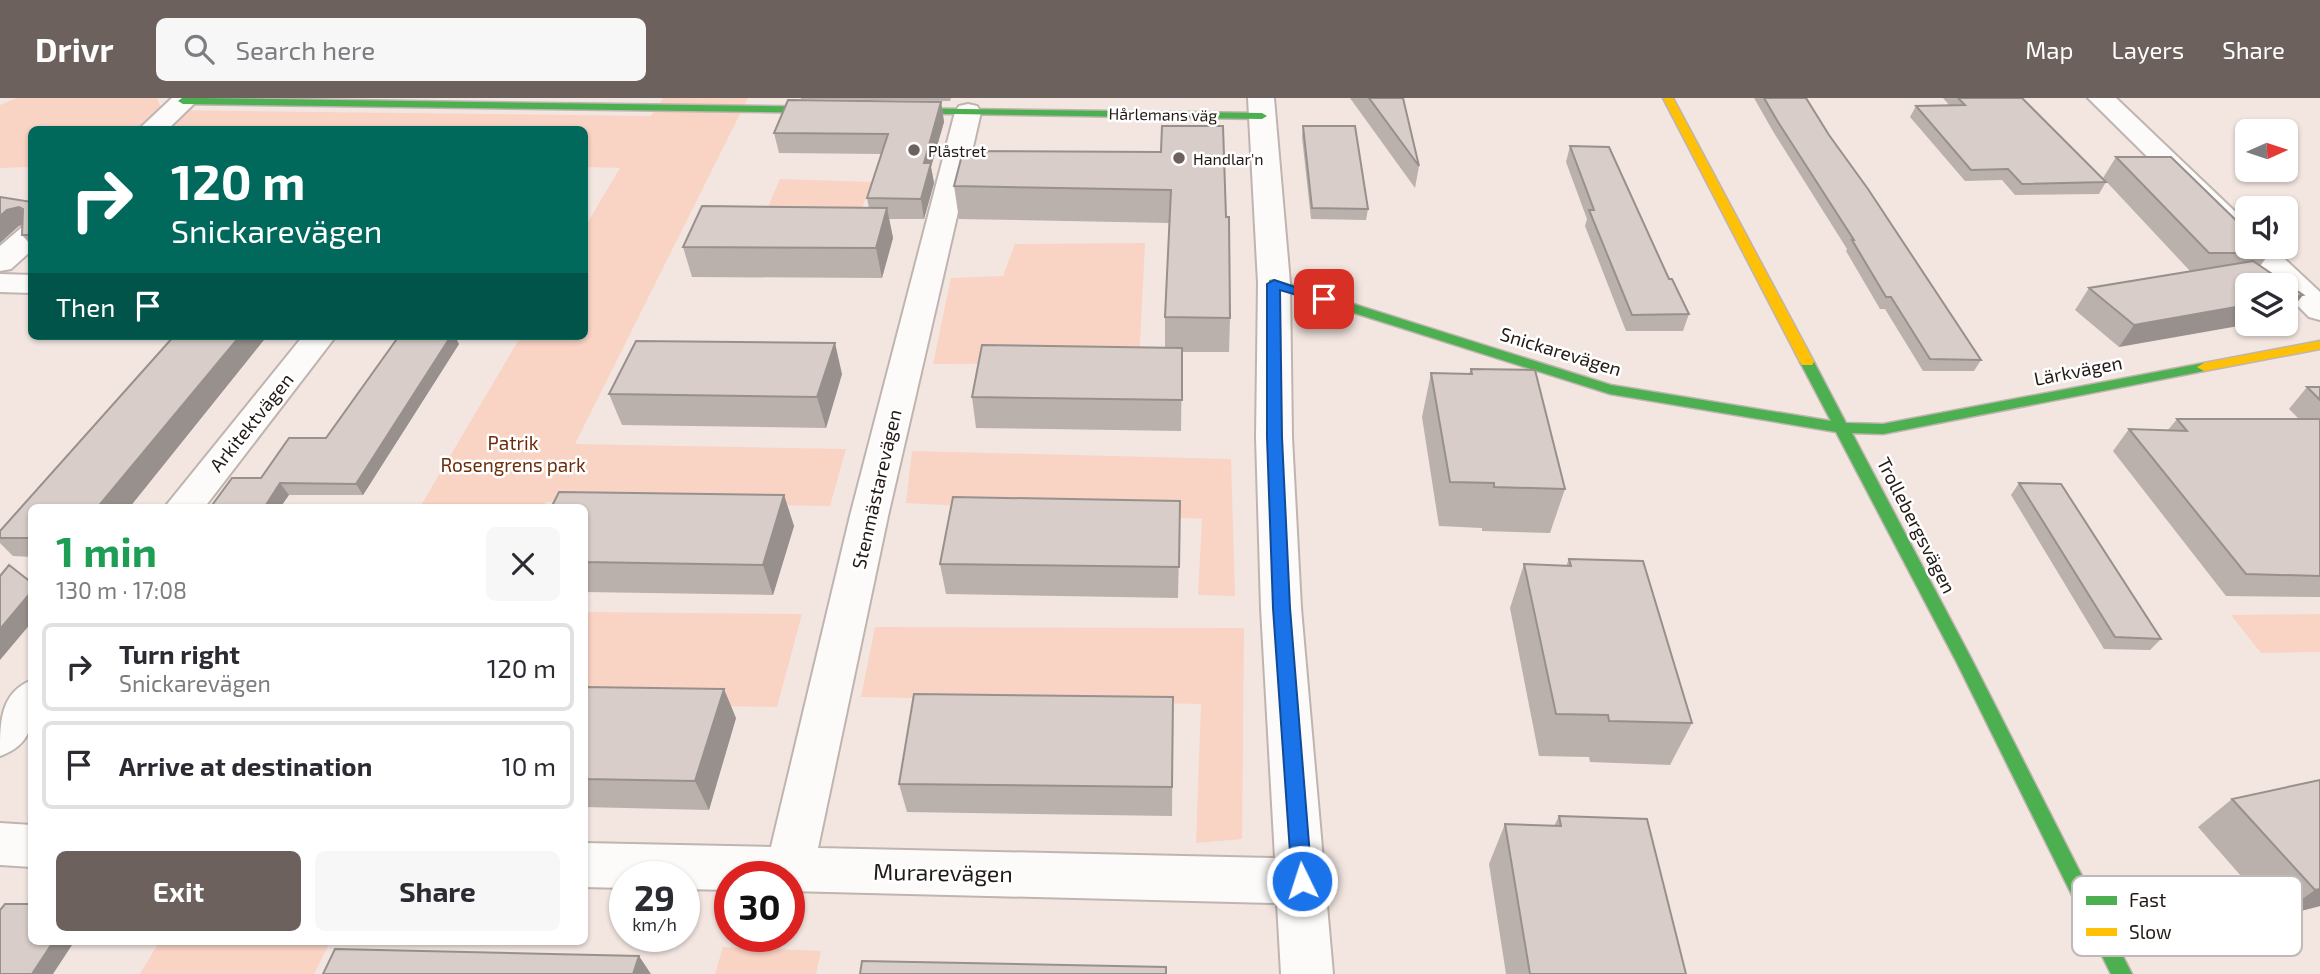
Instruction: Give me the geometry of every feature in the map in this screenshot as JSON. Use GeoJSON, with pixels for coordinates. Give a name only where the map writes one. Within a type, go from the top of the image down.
{"type":"FeatureCollection","features":[{"type":"Feature","properties":{"kind":"street","name":"Trollebergsvägen"},"geometry":{"type":"LineString","coordinates":[[1668,98],[1843,428],[2072,876]]}},
{"type":"Feature","properties":{"kind":"street"},"geometry":{"type":"LineString","coordinates":[[2101,98],[2235,227]]}},
{"type":"Feature","properties":{"kind":"street"},"geometry":{"type":"LineString","coordinates":[[156,126],[185,100],[855,110]]}},
{"type":"Feature","properties":{"kind":"street"},"geometry":{"type":"LineString","coordinates":[[1261,107],[1274,284],[1274,437],[1281,608],[1307,974]]}},
{"type":"Feature","properties":{"kind":"street","name":"Hårlemans väg"},"geometry":{"type":"LineString","coordinates":[[882,111],[1261,107]]}},
{"type":"Feature","properties":{"kind":"street","name":"Stenmästarevägen"},"geometry":{"type":"LineString","coordinates":[[792,861],[863,541],[968,112]]}},
{"type":"Feature","properties":{"kind":"street"},"geometry":{"type":"LineString","coordinates":[[0,262],[28,238]]}},
{"type":"Feature","properties":{"kind":"street"},"geometry":{"type":"LineString","coordinates":[[2267,259],[2320,310]]}},
{"type":"Feature","properties":{"kind":"street"},"geometry":{"type":"LineString","coordinates":[[0,283],[28,284]]}},
{"type":"Feature","properties":{"kind":"street","name":"Snickarevägen"},"geometry":{"type":"LineString","coordinates":[[1274,284],[1610,389],[1843,428]]}},
{"type":"Feature","properties":{"kind":"street","name":"Arkitektvägen"},"geometry":{"type":"LineString","coordinates":[[186,504],[317,340]]}},
{"type":"Feature","properties":{"kind":"street","name":"Lärkvägen"},"geometry":{"type":"LineString","coordinates":[[1843,428],[1883,429],[2320,345]]}},
{"type":"Feature","properties":{"kind":"street"},"geometry":{"type":"LineString","coordinates":[[0,737],[28,702]]}},
{"type":"Feature","properties":{"kind":"street"},"geometry":{"type":"LineString","coordinates":[[0,845],[28,846]]}},
{"type":"Feature","properties":{"kind":"street","name":"Murarevägen"},"geometry":{"type":"LineString","coordinates":[[588,865],[714,868]]}},
{"type":"Feature","properties":{"kind":"street","name":"Murarevägen"},"geometry":{"type":"LineString","coordinates":[[805,869],[1302,881]]}},
{"type":"Feature","properties":{"kind":"street","name":"Trollebergsvägen"},"geometry":{"type":"LineString","coordinates":[[2113,956],[2122,974]]}},
{"type":"Feature","properties":{"kind":"green space","name":"Patrik Rosengrens park"},"geometry":{"type":"Polygon","coordinates":[[[17,98],[157,98],[162,110],[651,116],[663,98],[748,98],[575,444],[846,449],[830,506],[546,502],[422,504],[519,340],[588,340],[588,222],[620,168],[588,167],[588,126],[28,126],[28,167],[0,168],[0,105],[17,98]]]}},
{"type":"Feature","properties":{"kind":"green space"},"geometry":{"type":"Polygon","coordinates":[[[780,179],[872,182],[858,218],[764,216],[780,179]]]}},
{"type":"Feature","properties":{"kind":"green space"},"geometry":{"type":"Polygon","coordinates":[[[1145,243],[1139,363],[933,364],[951,278],[1003,276],[1015,244],[1145,243]]]}},
{"type":"Feature","properties":{"kind":"green space"},"geometry":{"type":"Polygon","coordinates":[[[912,451],[1231,459],[1235,596],[1198,595],[1202,519],[906,503],[912,451]]]}},
{"type":"Feature","properties":{"kind":"green space"},"geometry":{"type":"Polygon","coordinates":[[[588,612],[802,614],[777,707],[588,704],[588,612]]]}},
{"type":"Feature","properties":{"kind":"green space"},"geometry":{"type":"Polygon","coordinates":[[[2320,614],[2320,652],[2261,653],[2231,615],[2320,614]]]}},
{"type":"Feature","properties":{"kind":"green space"},"geometry":{"type":"Polygon","coordinates":[[[875,627],[1244,628],[1242,839],[1196,843],[1201,704],[861,697],[875,627]]]}},
{"type":"Feature","properties":{"kind":"green space"},"geometry":{"type":"Polygon","coordinates":[[[157,945],[328,945],[314,974],[140,974],[157,945]]]}},
{"type":"Feature","properties":{"kind":"green space"},"geometry":{"type":"Polygon","coordinates":[[[821,951],[816,974],[715,974],[722,952],[821,951]]]}},
{"type":"Feature","properties":{"kind":"building"},"geometry":{"type":"Polygon","coordinates":[[[1369,98],[1403,98],[1419,166],[1369,98]]]}},
{"type":"Feature","properties":{"kind":"building"},"geometry":{"type":"Polygon","coordinates":[[[1764,98],[1806,98],[1981,360],[1930,359],[1891,297],[1886,297],[1854,240],[1764,98]]]}},
{"type":"Feature","properties":{"kind":"building"},"geometry":{"type":"Polygon","coordinates":[[[1958,98],[2022,98],[2106,182],[2022,184],[2008,169],[1971,170],[1916,106],[1965,105],[1958,98]]]}},
{"type":"Feature","properties":{"kind":"building"},"geometry":{"type":"Polygon","coordinates":[[[788,100],[941,102],[924,163],[931,163],[921,199],[867,198],[888,134],[774,133],[788,100]]]}},
{"type":"Feature","properties":{"kind":"building"},"geometry":{"type":"Polygon","coordinates":[[[1162,126],[1223,126],[1226,217],[1229,217],[1230,318],[1165,317],[1171,190],[954,186],[963,151],[1161,152],[1162,126]]]}},
{"type":"Feature","properties":{"kind":"building"},"geometry":{"type":"Polygon","coordinates":[[[1303,126],[1355,126],[1368,209],[1312,208],[1303,126]]]}},
{"type":"Feature","properties":{"kind":"building"},"geometry":{"type":"Polygon","coordinates":[[[1570,146],[1609,147],[1669,279],[1672,279],[1689,314],[1632,315],[1589,210],[1594,210],[1570,146]]]}},
{"type":"Feature","properties":{"kind":"building"},"geometry":{"type":"Polygon","coordinates":[[[2116,157],[2171,157],[2235,219],[2235,253],[2209,253],[2116,157]]]}},
{"type":"Feature","properties":{"kind":"building"},"geometry":{"type":"Polygon","coordinates":[[[0,197],[28,201],[28,235],[22,235],[23,209],[19,207],[7,210],[0,216],[0,197]]]}},
{"type":"Feature","properties":{"kind":"building"},"geometry":{"type":"Polygon","coordinates":[[[702,206],[887,208],[876,248],[683,247],[702,206]]]}},
{"type":"Feature","properties":{"kind":"building"},"geometry":{"type":"Polygon","coordinates":[[[2253,261],[2271,273],[2235,273],[2235,307],[2134,325],[2089,288],[2253,261]]]}},
{"type":"Feature","properties":{"kind":"building"},"geometry":{"type":"Polygon","coordinates":[[[170,340],[237,340],[100,504],[28,504],[28,538],[0,538],[0,531],[170,340]]]}},
{"type":"Feature","properties":{"kind":"building"},"geometry":{"type":"Polygon","coordinates":[[[396,340],[448,340],[356,484],[280,483],[267,504],[213,504],[232,478],[261,478],[289,438],[326,438],[396,340]]]}},
{"type":"Feature","properties":{"kind":"building"},"geometry":{"type":"Polygon","coordinates":[[[636,341],[835,343],[817,397],[609,394],[636,341]]]}},
{"type":"Feature","properties":{"kind":"building"},"geometry":{"type":"Polygon","coordinates":[[[982,345],[1182,348],[1182,400],[972,397],[982,345]]]}},
{"type":"Feature","properties":{"kind":"building"},"geometry":{"type":"Polygon","coordinates":[[[1471,369],[1535,370],[1565,489],[1494,487],[1494,483],[1450,482],[1431,373],[1472,374],[1471,369]]]}},
{"type":"Feature","properties":{"kind":"building"},"geometry":{"type":"Polygon","coordinates":[[[2307,387],[2320,387],[2320,400],[2307,387]]]}},
{"type":"Feature","properties":{"kind":"building"},"geometry":{"type":"Polygon","coordinates":[[[2177,419],[2320,419],[2320,576],[2246,574],[2129,429],[2187,431],[2177,419]]]}},
{"type":"Feature","properties":{"kind":"building"},"geometry":{"type":"Polygon","coordinates":[[[2019,483],[2061,484],[2161,639],[2115,637],[2019,483]]]}},
{"type":"Feature","properties":{"kind":"building"},"geometry":{"type":"Polygon","coordinates":[[[559,492],[784,495],[763,565],[588,562],[588,504],[553,504],[559,492]]]}},
{"type":"Feature","properties":{"kind":"building"},"geometry":{"type":"Polygon","coordinates":[[[953,497],[1180,501],[1179,567],[940,564],[953,497]]]}},
{"type":"Feature","properties":{"kind":"building"},"geometry":{"type":"Polygon","coordinates":[[[1569,559],[1643,561],[1692,723],[1609,721],[1608,715],[1556,714],[1524,564],[1571,566],[1569,559]]]}},
{"type":"Feature","properties":{"kind":"building"},"geometry":{"type":"Polygon","coordinates":[[[9,565],[28,580],[28,596],[0,629],[0,576],[9,565]]]}},
{"type":"Feature","properties":{"kind":"building"},"geometry":{"type":"Polygon","coordinates":[[[588,687],[724,689],[695,781],[588,779],[588,687]]]}},
{"type":"Feature","properties":{"kind":"building"},"geometry":{"type":"Polygon","coordinates":[[[914,694],[1173,697],[1172,787],[899,784],[914,694]]]}},
{"type":"Feature","properties":{"kind":"building"},"geometry":{"type":"Polygon","coordinates":[[[2320,780],[2320,889],[2315,890],[2232,799],[2320,780]]]}},
{"type":"Feature","properties":{"kind":"building"},"geometry":{"type":"Polygon","coordinates":[[[1559,816],[1647,819],[1686,974],[1530,974],[1505,824],[1561,826],[1559,816]]]}},
{"type":"Feature","properties":{"kind":"building"},"geometry":{"type":"Polygon","coordinates":[[[5,904],[28,904],[28,945],[51,945],[32,974],[0,974],[0,910],[5,904]]]}},
{"type":"Feature","properties":{"kind":"building"},"geometry":{"type":"Polygon","coordinates":[[[335,949],[639,956],[633,974],[323,974],[335,949]]]}},
{"type":"Feature","properties":{"kind":"building"},"geometry":{"type":"Polygon","coordinates":[[[862,961],[1166,967],[1166,974],[860,974],[862,961]]]}},
{"type":"Feature","properties":{"kind":"traffic: fast"},"geometry":{"type":"LineString","coordinates":[[183,101],[835,110]]}},
{"type":"Feature","properties":{"kind":"traffic: fast"},"geometry":{"type":"LineString","coordinates":[[892,111],[1262,116]]}},
{"type":"Feature","properties":{"kind":"traffic: fast"},"geometry":{"type":"LineString","coordinates":[[1274,283],[1610,389],[1843,428],[1883,429],[2204,367]]}},
{"type":"Feature","properties":{"kind":"traffic: fast"},"geometry":{"type":"LineString","coordinates":[[1807,362],[1965,663],[2073,876]]}},
{"type":"Feature","properties":{"kind":"traffic: fast"},"geometry":{"type":"LineString","coordinates":[[2113,956],[2122,974]]}},
{"type":"Feature","properties":{"kind":"traffic: slow"},"geometry":{"type":"LineString","coordinates":[[1668,98],[1807,362]]}},
{"type":"Feature","properties":{"kind":"traffic: slow"},"geometry":{"type":"LineString","coordinates":[[2204,367],[2320,345]]}},
{"type":"Feature","properties":{"kind":"place","name":"Plåstret"},"geometry":{"type":"Point","coordinates":[914,150]}},
{"type":"Feature","properties":{"kind":"place","name":"Handlar'n"},"geometry":{"type":"Point","coordinates":[1179,158]}},
{"type":"Feature","properties":{"kind":"route"},"geometry":{"type":"LineString","coordinates":[[1302,881],[1281,608],[1274,437],[1274,284],[1324,299]]}}]}
